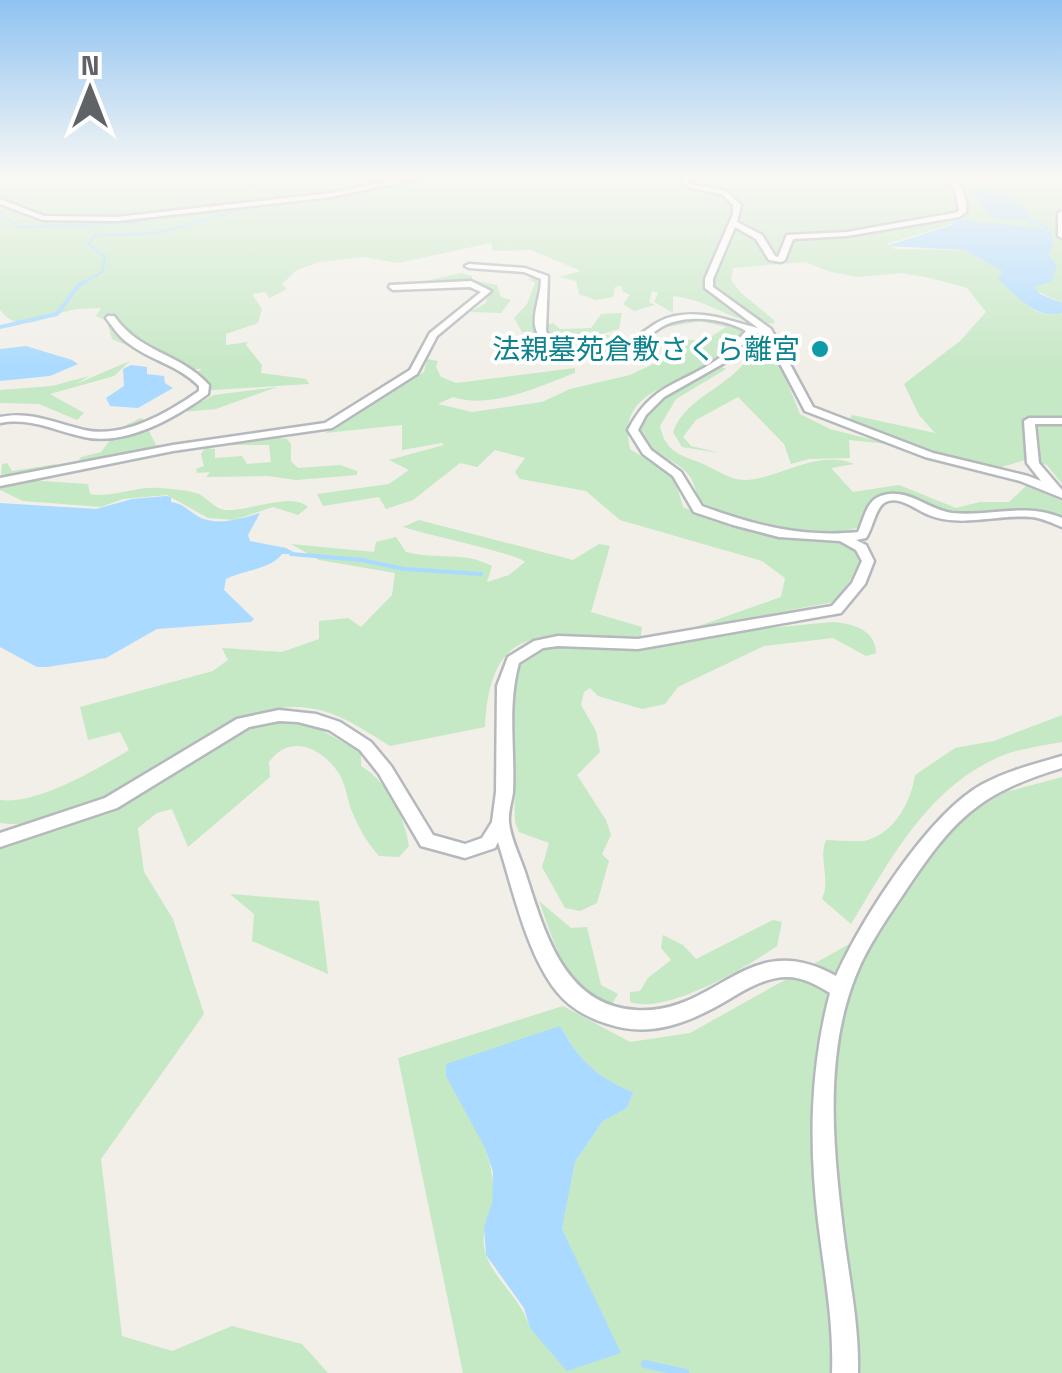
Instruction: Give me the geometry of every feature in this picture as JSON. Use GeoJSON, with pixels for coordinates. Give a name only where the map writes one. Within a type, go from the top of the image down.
{"type":"FeatureCollection","features":[{"type":"Feature","properties":{"kind":"street"},"geometry":{"type":"LineString","coordinates":[[726,241],[709,279],[709,288],[768,331],[809,409],[929,455],[1059,492]]}},
{"type":"Feature","properties":{"kind":"street"},"geometry":{"type":"LineString","coordinates":[[762,241],[772,258],[780,260],[788,241]]}},
{"type":"Feature","properties":{"kind":"street"},"geometry":{"type":"LineString","coordinates":[[469,266],[525,270],[545,278],[540,320],[543,336],[570,354],[618,352],[657,324],[680,317],[738,323],[750,332],[768,331]]}},
{"type":"Feature","properties":{"kind":"street"},"geometry":{"type":"LineString","coordinates":[[0,482],[173,448],[328,426],[414,372],[432,335],[487,291],[471,284],[393,286]]}},
{"type":"Feature","properties":{"kind":"street"},"geometry":{"type":"LineString","coordinates":[[0,420],[24,415],[96,436],[114,436],[204,392],[204,385],[181,362],[129,343],[111,318]]}},
{"type":"Feature","properties":{"kind":"street"},"geometry":{"type":"LineString","coordinates":[[750,332],[723,360],[659,392],[646,405],[633,430],[638,444],[651,458],[674,470],[698,508],[782,534],[842,537],[862,535],[875,504],[887,498],[909,501],[939,514],[1030,512],[1062,523]]}},
{"type":"Feature","properties":{"kind":"street"},"geometry":{"type":"LineString","coordinates":[[1059,492],[1033,463],[1030,421],[1062,421]]}},
{"type":"Feature","properties":{"kind":"street"},"geometry":{"type":"LineString","coordinates":[[994,472],[1017,470],[1033,463]]}},
{"type":"Feature","properties":{"kind":"street"},"geometry":{"type":"LineString","coordinates":[[0,840],[111,802],[234,727],[257,717],[276,715],[312,718],[341,730],[368,748],[427,842],[465,853],[481,848],[502,828],[506,812],[501,696],[512,660],[539,644],[558,641],[638,644],[836,610],[858,584],[868,561],[862,548],[842,537]]}},
{"type":"Feature","properties":{"kind":"street"},"geometry":{"type":"LineString","coordinates":[[845,1373],[825,1110],[840,989],[878,916],[931,839],[970,797],[1014,775],[1062,762]]}},
{"type":"Feature","properties":{"kind":"street"},"geometry":{"type":"LineString","coordinates":[[502,828],[549,959],[580,1002],[606,1015],[649,1020],[678,1016],[722,991],[781,968],[820,976],[840,989]]}},
{"type":"Feature","properties":{"kind":"green space"},"geometry":{"type":"Polygon","coordinates":[[[0,241],[897,241],[887,244],[895,249],[965,250],[1002,271],[999,277],[1027,305],[1043,313],[1062,313],[1062,484],[1047,465],[1026,460],[998,468],[956,461],[849,421],[852,415],[935,433],[919,415],[904,384],[960,341],[986,312],[967,288],[901,273],[859,277],[805,262],[733,268],[731,280],[775,323],[762,323],[673,296],[673,313],[654,302],[658,293],[652,291],[649,302],[655,305],[634,311],[623,304],[630,295],[622,291],[622,286],[615,287],[613,297],[596,300],[579,294],[576,281],[559,277],[581,271],[531,250],[493,251],[491,243],[398,263],[364,257],[319,262],[297,270],[282,284],[287,289],[269,298],[266,292],[252,294],[262,309],[258,323],[226,334],[226,345],[248,342],[246,345],[262,365],[261,373],[306,379],[309,384],[199,391],[190,376],[202,369],[183,369],[112,339],[107,321],[96,316],[101,308],[72,310],[24,323],[8,318],[0,310],[0,241]]]}},
{"type":"Feature","properties":{"kind":"green space"},"geometry":{"type":"Polygon","coordinates":[[[1051,241],[1062,241],[1062,303],[1034,286],[1052,279],[1056,266],[1048,253],[1051,241]]]}},
{"type":"Feature","properties":{"kind":"green space"},"geometry":{"type":"Polygon","coordinates":[[[461,273],[472,276],[472,280],[497,285],[501,297],[511,300],[501,313],[470,312],[486,303],[487,297],[451,286],[412,284],[461,273]]]}},
{"type":"Feature","properties":{"kind":"green space"},"geometry":{"type":"Polygon","coordinates":[[[538,277],[542,282],[540,304],[533,316],[542,341],[558,355],[552,356],[522,332],[514,318],[527,304],[535,283],[528,279],[538,277]]]}},
{"type":"Feature","properties":{"kind":"green space"},"geometry":{"type":"Polygon","coordinates":[[[622,313],[619,329],[602,334],[616,337],[615,341],[570,341],[626,345],[603,351],[568,348],[559,343],[547,325],[553,323],[560,329],[591,328],[601,314],[622,313]]]}},
{"type":"Feature","properties":{"kind":"green space"},"geometry":{"type":"Polygon","coordinates":[[[691,318],[745,329],[712,363],[640,402],[628,429],[630,449],[674,477],[683,507],[749,530],[834,542],[858,552],[860,567],[834,602],[693,628],[781,597],[785,578],[762,561],[620,520],[586,491],[520,479],[515,472],[525,458],[495,450],[477,467],[460,463],[413,500],[386,509],[379,497],[323,506],[317,494],[389,484],[409,470],[389,460],[444,445],[402,450],[402,425],[325,433],[424,372],[427,359],[438,361],[436,367],[441,377],[456,383],[575,368],[575,373],[515,395],[483,401],[453,397],[438,404],[472,412],[542,402],[570,389],[630,375],[660,361],[678,340],[706,340],[726,327],[700,321],[657,329],[691,318]]]}},
{"type":"Feature","properties":{"kind":"green space"},"geometry":{"type":"Polygon","coordinates":[[[749,356],[779,362],[800,414],[830,429],[889,444],[849,440],[850,458],[809,459],[791,464],[784,444],[738,397],[696,420],[683,437],[691,446],[720,453],[682,447],[673,432],[679,420],[749,356]]]}},
{"type":"Feature","properties":{"kind":"green space"},"geometry":{"type":"Polygon","coordinates":[[[130,361],[114,376],[50,394],[84,413],[77,420],[39,404],[0,403],[0,390],[52,386],[89,376],[76,384],[130,361]]]}},
{"type":"Feature","properties":{"kind":"green space"},"geometry":{"type":"Polygon","coordinates":[[[719,366],[726,369],[676,399],[660,426],[672,450],[727,476],[747,480],[814,462],[841,460],[854,464],[831,468],[853,492],[899,485],[956,508],[980,502],[1009,502],[1026,486],[1062,501],[1062,516],[951,512],[899,494],[888,494],[868,502],[860,527],[822,533],[783,529],[709,507],[700,500],[688,474],[648,446],[640,431],[655,402],[719,366]]]}},
{"type":"Feature","properties":{"kind":"green space"},"geometry":{"type":"Polygon","coordinates":[[[277,387],[216,409],[182,412],[214,395],[277,387]]]}},
{"type":"Feature","properties":{"kind":"green space"},"geometry":{"type":"Polygon","coordinates":[[[141,418],[154,426],[149,431],[156,445],[173,445],[78,462],[81,457],[101,452],[111,439],[120,437],[126,425],[141,418]]]}},
{"type":"Feature","properties":{"kind":"green space"},"geometry":{"type":"Polygon","coordinates":[[[269,437],[287,439],[291,444],[291,461],[298,468],[340,465],[357,471],[357,475],[296,480],[268,476],[206,477],[210,472],[197,473],[196,469],[204,466],[201,454],[205,448],[215,449],[215,458],[242,456],[247,464],[271,462],[269,445],[224,445],[269,437]]]}},
{"type":"Feature","properties":{"kind":"green space"},"geometry":{"type":"Polygon","coordinates":[[[7,463],[12,471],[57,464],[53,470],[26,480],[88,484],[90,494],[160,488],[199,494],[226,510],[292,501],[308,507],[298,515],[273,507],[234,520],[208,518],[167,495],[123,499],[101,507],[23,501],[0,490],[2,464],[7,463]]]}},
{"type":"Feature","properties":{"kind":"green space"},"geometry":{"type":"Polygon","coordinates":[[[419,520],[573,560],[599,544],[610,546],[591,612],[642,627],[641,636],[556,636],[515,647],[500,663],[490,689],[485,727],[390,746],[325,711],[276,708],[238,720],[85,808],[44,821],[0,823],[0,800],[49,791],[129,750],[120,732],[88,740],[80,707],[213,671],[228,660],[222,648],[282,652],[319,639],[319,621],[348,618],[361,627],[392,595],[395,573],[319,560],[291,544],[374,552],[376,542],[396,537],[406,552],[471,559],[492,566],[487,582],[509,575],[525,562],[403,527],[419,520]]]}},
{"type":"Feature","properties":{"kind":"green space"},"geometry":{"type":"Polygon","coordinates":[[[832,622],[855,626],[867,633],[876,653],[866,656],[833,638],[764,646],[678,687],[665,704],[642,709],[598,696],[590,688],[584,692],[581,705],[596,731],[600,752],[577,775],[606,820],[611,835],[602,854],[609,861],[597,903],[580,911],[565,908],[542,867],[549,843],[519,832],[515,822],[512,683],[520,664],[532,652],[550,647],[643,650],[750,630],[832,622]]]}},
{"type":"Feature","properties":{"kind":"green space"},"geometry":{"type":"Polygon","coordinates":[[[1062,715],[1062,742],[1009,753],[981,766],[935,802],[898,848],[851,924],[822,899],[826,840],[863,841],[887,830],[906,805],[915,775],[955,748],[994,741],[1062,715]]]}},
{"type":"Feature","properties":{"kind":"green space"},"geometry":{"type":"Polygon","coordinates":[[[280,720],[310,724],[361,752],[361,766],[393,800],[409,846],[399,857],[379,856],[356,822],[338,772],[314,750],[295,746],[277,753],[269,762],[270,777],[188,847],[172,809],[157,813],[138,828],[144,872],[173,919],[204,1014],[101,1159],[122,1336],[172,1351],[232,1326],[302,1344],[328,1373],[0,1373],[0,845],[110,812],[254,726],[280,720]]]}},
{"type":"Feature","properties":{"kind":"green space"},"geometry":{"type":"Polygon","coordinates":[[[1062,777],[1062,1373],[463,1373],[398,1058],[563,1006],[630,1042],[690,1033],[885,924],[930,854],[967,815],[1006,792],[1062,777]],[[560,1026],[485,1148],[493,1188],[484,1248],[530,1328],[620,1353],[562,1229],[575,1162],[603,1121],[627,1108],[632,1092],[599,1074],[560,1026]]]}},
{"type":"Feature","properties":{"kind":"green space"},"geometry":{"type":"Polygon","coordinates":[[[230,894],[319,901],[328,974],[252,941],[254,914],[230,894]]]}},
{"type":"Feature","properties":{"kind":"green space"},"geometry":{"type":"Polygon","coordinates":[[[539,901],[571,928],[587,927],[601,985],[618,994],[612,1004],[583,988],[572,976],[556,948],[539,901]]]}},
{"type":"Feature","properties":{"kind":"green space"},"geometry":{"type":"Polygon","coordinates":[[[773,920],[782,922],[777,946],[746,965],[684,996],[664,1002],[630,1002],[630,992],[640,991],[648,978],[671,960],[661,948],[663,935],[683,945],[696,959],[773,920]]]}},
{"type":"Feature","properties":{"kind":"water"},"geometry":{"type":"Polygon","coordinates":[[[901,241],[1052,241],[1048,253],[1057,266],[1051,282],[1034,286],[1040,294],[1062,303],[1062,313],[1043,313],[1027,305],[998,279],[1002,271],[965,250],[886,246],[901,241]]]}},
{"type":"Feature","properties":{"kind":"water"},"geometry":{"type":"Polygon","coordinates":[[[26,346],[78,364],[50,376],[0,381],[0,349],[26,346]]]}},
{"type":"Feature","properties":{"kind":"water"},"geometry":{"type":"Polygon","coordinates":[[[131,365],[147,367],[147,374],[164,376],[165,383],[173,388],[138,408],[110,406],[106,398],[124,386],[123,369],[131,365]]]}},
{"type":"Feature","properties":{"kind":"water"},"geometry":{"type":"Polygon","coordinates":[[[166,496],[208,520],[231,520],[260,513],[248,535],[250,541],[297,554],[282,554],[264,566],[226,579],[224,590],[254,619],[251,622],[157,629],[106,658],[47,667],[37,667],[0,647],[0,503],[96,509],[132,499],[166,496]]]}},
{"type":"Feature","properties":{"kind":"water"},"geometry":{"type":"Polygon","coordinates":[[[560,1026],[590,1066],[609,1081],[633,1092],[627,1108],[603,1121],[575,1162],[562,1229],[621,1353],[567,1371],[530,1328],[524,1308],[486,1255],[484,1227],[492,1202],[493,1172],[485,1148],[446,1076],[446,1064],[560,1026]]]}},
{"type":"Feature","properties":{"kind":"waterway"},"geometry":{"type":"LineString","coordinates":[[82,283],[102,272],[105,257],[89,244],[91,241]]}},
{"type":"Feature","properties":{"kind":"waterway"},"geometry":{"type":"LineString","coordinates":[[0,327],[57,314],[78,286],[87,281]]}},
{"type":"Feature","properties":{"kind":"waterway"},"geometry":{"type":"LineString","coordinates":[[291,554],[362,560],[404,569],[481,574]]}},
{"type":"Feature","properties":{"kind":"waterway"},"geometry":{"type":"LineString","coordinates":[[645,1364],[685,1373]]}},
{"type":"Feature","properties":{"kind":"place","name":"法親墓苑倉敷さくら離宮"},"geometry":{"type":"Point","coordinates":[820,349]}}]}
